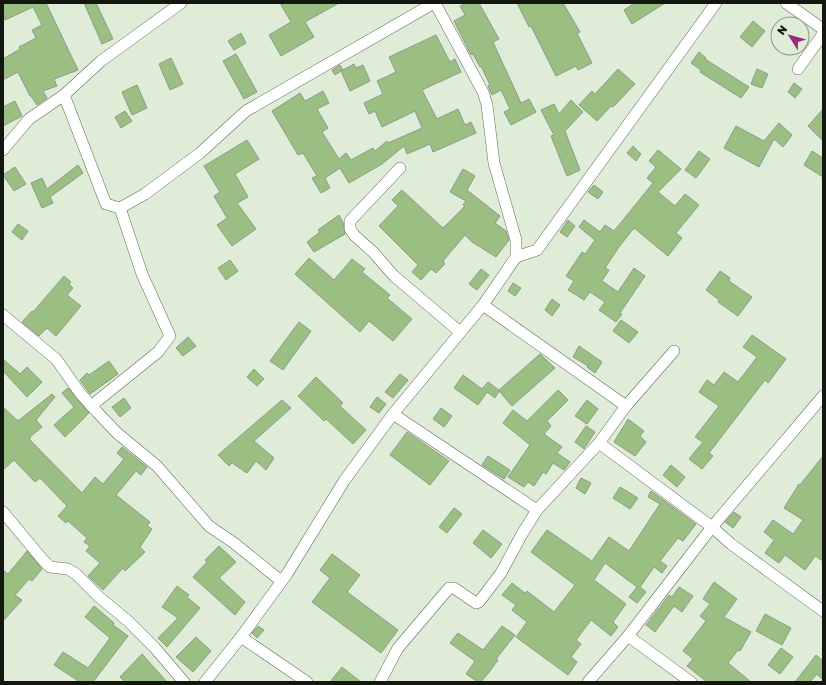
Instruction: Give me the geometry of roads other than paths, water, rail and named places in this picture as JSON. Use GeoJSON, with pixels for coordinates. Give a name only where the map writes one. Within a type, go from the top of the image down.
{"type":"FeatureCollection","features":[{"type":"Feature","properties":{"kind":"street"},"geometry":{"type":"LineString","coordinates":[[3,150],[29,119],[64,95],[101,61],[181,3]]}},
{"type":"Feature","properties":{"kind":"street"},"geometry":{"type":"LineString","coordinates":[[64,95],[106,204],[120,208],[145,194],[200,153],[246,111],[434,3],[483,92],[487,105],[494,163],[516,240],[516,257],[483,304],[393,414],[344,481],[281,581],[241,637],[205,682]]}},
{"type":"Feature","properties":{"kind":"street"},"geometry":{"type":"LineString","coordinates":[[516,257],[537,250],[716,3]]}},
{"type":"Feature","properties":{"kind":"street"},"geometry":{"type":"LineString","coordinates":[[786,3],[823,29]]}},
{"type":"Feature","properties":{"kind":"street"},"geometry":{"type":"LineString","coordinates":[[798,69],[823,34]]}},
{"type":"Feature","properties":{"kind":"street"},"geometry":{"type":"LineString","coordinates":[[400,168],[350,221],[350,228],[354,235],[373,252],[394,276],[460,332]]}},
{"type":"Feature","properties":{"kind":"street"},"geometry":{"type":"LineString","coordinates":[[91,406],[158,352],[170,336],[142,274],[120,208]]}},
{"type":"Feature","properties":{"kind":"street"},"geometry":{"type":"LineString","coordinates":[[516,240],[537,250]]}},
{"type":"Feature","properties":{"kind":"street"},"geometry":{"type":"LineString","coordinates":[[483,304],[626,406]]}},
{"type":"Feature","properties":{"kind":"street"},"geometry":{"type":"LineString","coordinates":[[4,319],[56,359],[91,406],[117,433],[157,466],[208,526],[234,543],[281,581]]}},
{"type":"Feature","properties":{"kind":"street"},"geometry":{"type":"LineString","coordinates":[[380,682],[398,648],[449,588],[454,588],[476,603],[479,602],[501,573],[537,510],[599,443],[626,406],[674,351]]}},
{"type":"Feature","properties":{"kind":"street"},"geometry":{"type":"LineString","coordinates":[[588,682],[628,636],[712,527],[823,396]]}},
{"type":"Feature","properties":{"kind":"street"},"geometry":{"type":"LineString","coordinates":[[393,414],[537,510]]}},
{"type":"Feature","properties":{"kind":"street"},"geometry":{"type":"LineString","coordinates":[[599,443],[712,527],[731,544],[823,611]]}},
{"type":"Feature","properties":{"kind":"street"},"geometry":{"type":"LineString","coordinates":[[3,512],[50,567],[68,569],[76,574],[155,648],[184,682]]}},
{"type":"Feature","properties":{"kind":"street"},"geometry":{"type":"LineString","coordinates":[[628,636],[691,682]]}},
{"type":"Feature","properties":{"kind":"street"},"geometry":{"type":"LineString","coordinates":[[241,637],[307,682]]}}]}
